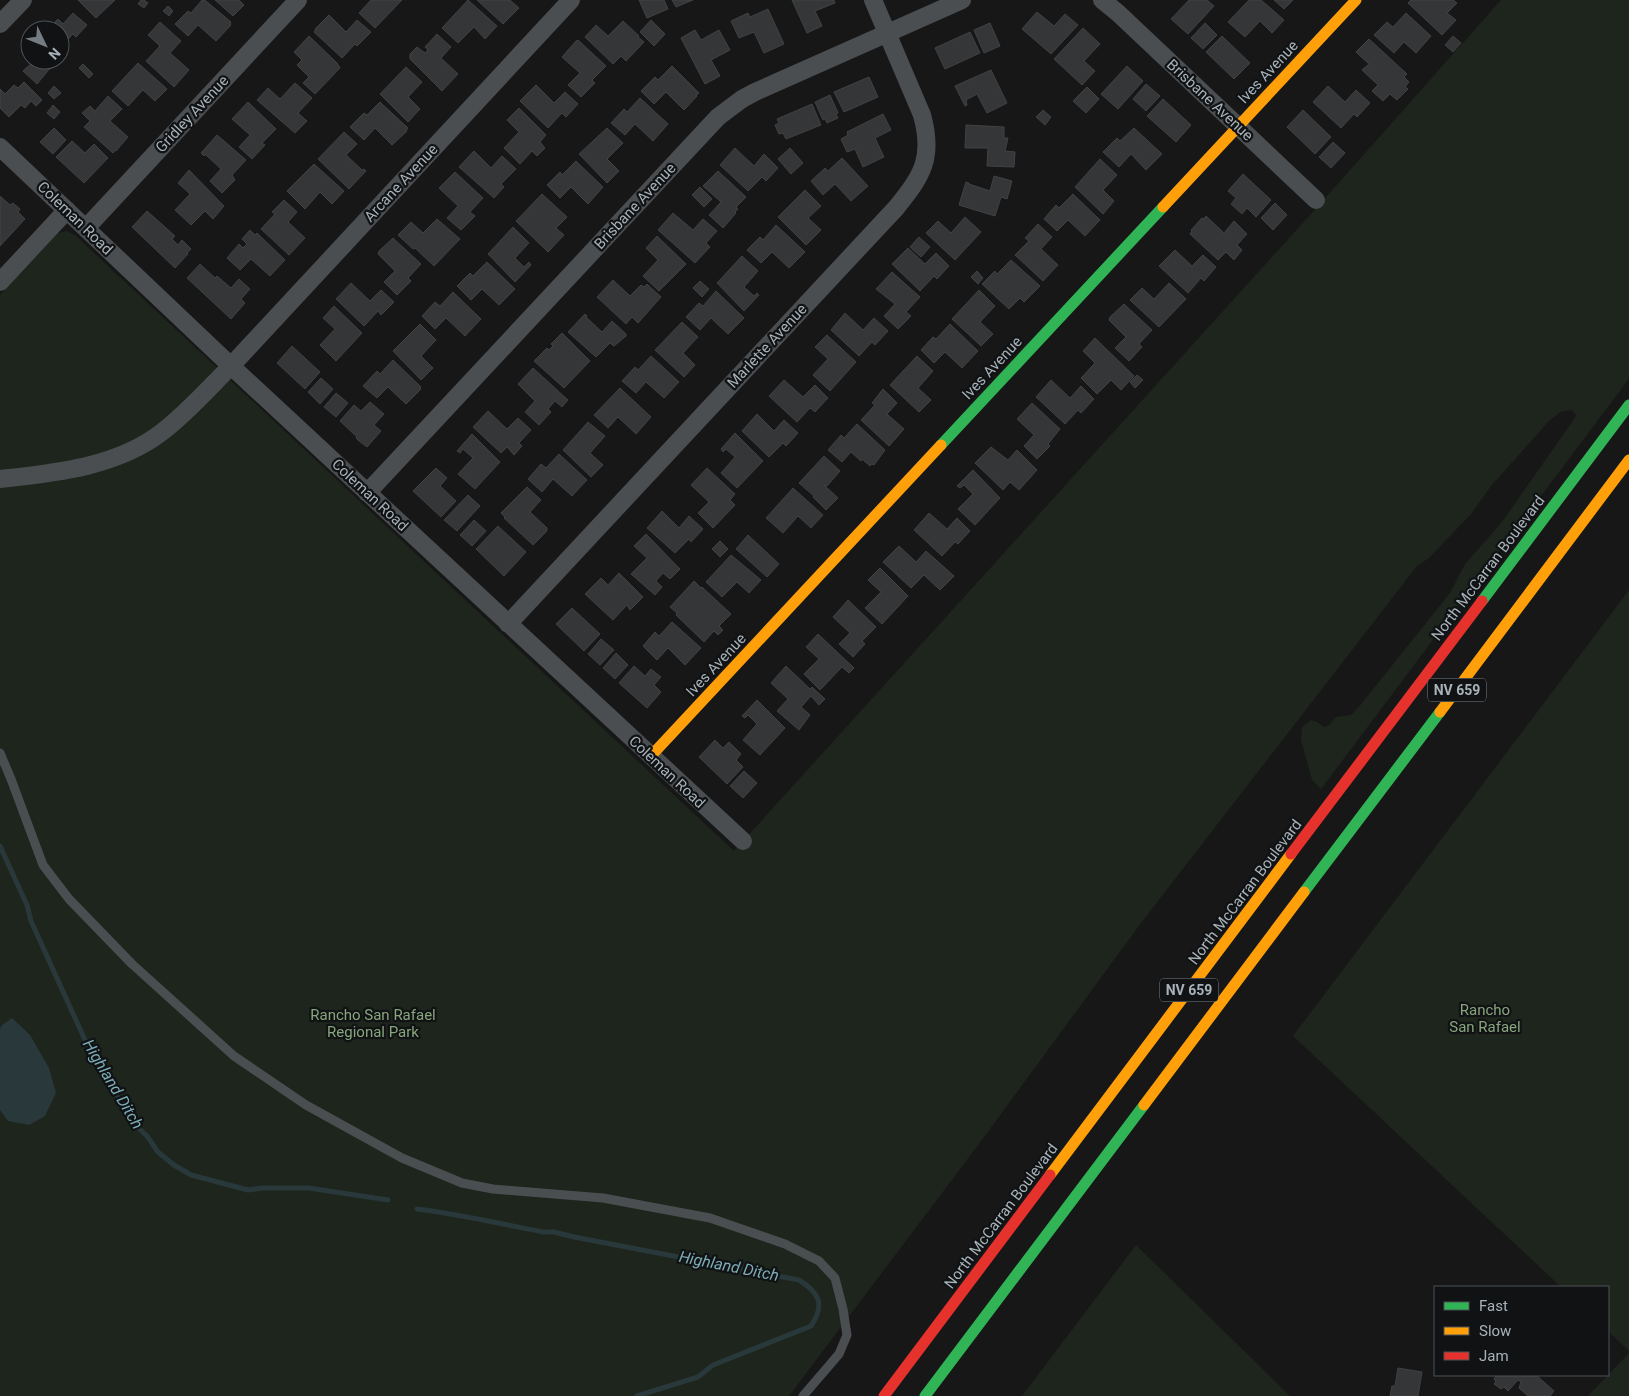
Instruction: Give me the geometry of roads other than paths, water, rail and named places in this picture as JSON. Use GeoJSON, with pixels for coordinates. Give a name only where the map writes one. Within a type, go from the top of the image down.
{"type":"FeatureCollection","features":[{"type":"Feature","properties":{"kind":"main road","name":"Ives Avenue"},"geometry":{"type":"LineString","coordinates":[[650,757],[1356,0]]}},
{"type":"Feature","properties":{"kind":"main road","name":"North McCarran Boulevard"},"geometry":{"type":"LineString","coordinates":[[884,1396],[1498,587],[1629,405]]}},
{"type":"Feature","properties":{"kind":"main road","name":"NV 659"},"geometry":{"type":"LineString","coordinates":[[925,1396],[1518,601],[1629,460]]}},
{"type":"Feature","properties":{"kind":"street"},"geometry":{"type":"LineString","coordinates":[[0,24],[23,0]]}},
{"type":"Feature","properties":{"kind":"street","name":"Gridley Avenue"},"geometry":{"type":"LineString","coordinates":[[86,228],[298,0]]}},
{"type":"Feature","properties":{"kind":"street","name":"Arcane Avenue"},"geometry":{"type":"LineString","coordinates":[[0,479],[88,466],[131,450],[162,432],[231,366],[571,0]]}},
{"type":"Feature","properties":{"kind":"street","name":"Marlette Avenue"},"geometry":{"type":"LineString","coordinates":[[508,624],[896,208],[920,175],[925,160],[926,127],[873,0]]}},
{"type":"Feature","properties":{"kind":"street","name":"Brisbane Avenue"},"geometry":{"type":"LineString","coordinates":[[367,493],[718,117],[755,92],[962,0]]}},
{"type":"Feature","properties":{"kind":"street","name":"Brisbane Avenue"},"geometry":{"type":"LineString","coordinates":[[1102,0],[1316,200]]}},
{"type":"Feature","properties":{"kind":"street","name":"Coleman Road"},"geometry":{"type":"LineString","coordinates":[[0,147],[231,366],[650,757],[743,841]]}},
{"type":"Feature","properties":{"kind":"street"},"geometry":{"type":"LineString","coordinates":[[0,282],[67,210]]}},
{"type":"Feature","properties":{"kind":"lane"},"geometry":{"type":"LineString","coordinates":[[0,754],[43,865],[69,899],[132,964],[234,1056],[306,1105],[402,1158],[462,1182],[493,1189],[602,1198],[710,1218],[785,1244],[819,1260],[834,1278],[843,1309],[847,1335],[839,1354],[803,1396]]}},
{"type":"Feature","properties":{"kind":"waterway","name":"Highland Ditch"},"geometry":{"type":"LineString","coordinates":[[0,846],[27,905],[31,921],[85,1040],[132,1122],[147,1136],[158,1152],[174,1165],[191,1175],[248,1190],[262,1188],[309,1188],[388,1200]]}},
{"type":"Feature","properties":{"kind":"waterway","name":"Highland Ditch"},"geometry":{"type":"LineString","coordinates":[[417,1209],[464,1216],[543,1232],[554,1232],[799,1280],[816,1295],[819,1306],[811,1326],[713,1365],[698,1377],[637,1396]]}},
{"type":"Feature","properties":{"kind":"park label","name":"Rancho San Rafael"},"geometry":{"type":"Point","coordinates":[1485,1018]}},
{"type":"Feature","properties":{"kind":"park label","name":"Rancho San Rafael Regional Park"},"geometry":{"type":"Point","coordinates":[373,1024]}}]}
